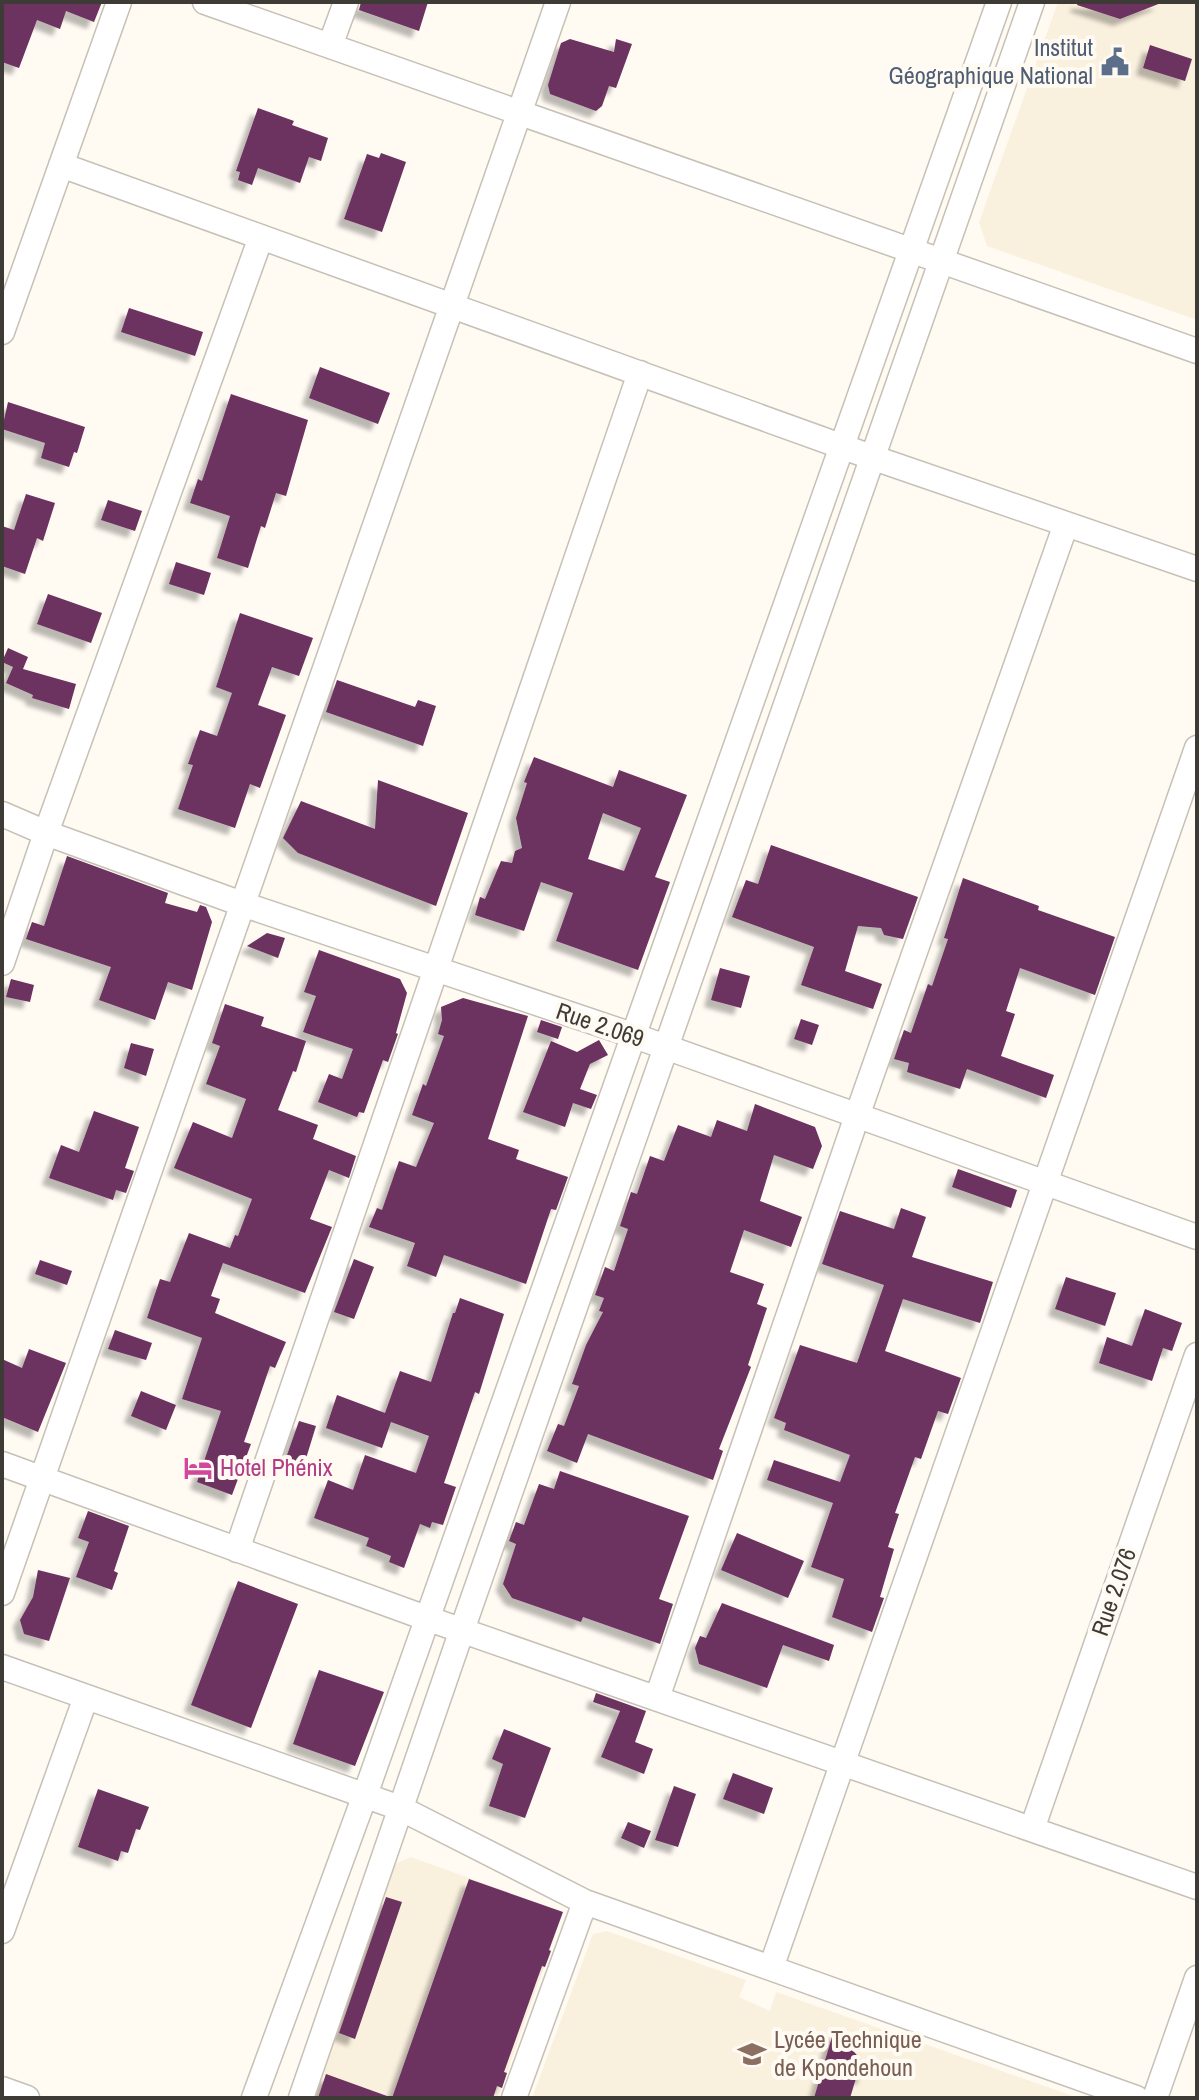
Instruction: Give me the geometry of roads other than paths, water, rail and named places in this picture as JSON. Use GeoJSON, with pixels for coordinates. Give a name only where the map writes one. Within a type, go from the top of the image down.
{"type":"FeatureCollection","features":[{"type":"Feature","properties":{"kind":"street"},"geometry":{"type":"LineString","coordinates":[[2,332],[119,2]]}},
{"type":"Feature","properties":{"kind":"street"},"geometry":{"type":"LineString","coordinates":[[205,2],[1197,351]]}},
{"type":"Feature","properties":{"kind":"street"},"geometry":{"type":"LineString","coordinates":[[330,46],[346,2]]}},
{"type":"Feature","properties":{"kind":"street"},"geometry":{"type":"LineString","coordinates":[[2,1593],[558,2]]}},
{"type":"Feature","properties":{"kind":"street"},"geometry":{"type":"LineString","coordinates":[[254,2098],[365,1795],[999,2]]}},
{"type":"Feature","properties":{"kind":"street"},"geometry":{"type":"LineString","coordinates":[[301,2098],[1032,2]]}},
{"type":"Feature","properties":{"kind":"street"},"geometry":{"type":"LineString","coordinates":[[61,165],[874,458],[1197,569]]}},
{"type":"Feature","properties":{"kind":"street"},"geometry":{"type":"LineString","coordinates":[[2,963],[261,237]]}},
{"type":"Feature","properties":{"kind":"street"},"geometry":{"type":"LineString","coordinates":[[237,1550],[640,373]]}},
{"type":"Feature","properties":{"kind":"street"},"geometry":{"type":"LineString","coordinates":[[657,1698],[857,1116],[1066,524]]}},
{"type":"Feature","properties":{"kind":"street"},"geometry":{"type":"LineString","coordinates":[[771,1968],[1197,748]]}},
{"type":"Feature","properties":{"kind":"street","name":"Rue 2.069"},"geometry":{"type":"LineString","coordinates":[[2,814],[242,904],[632,1035],[1197,1237]]}},
{"type":"Feature","properties":{"kind":"street","name":"Rue 2.076"},"geometry":{"type":"LineString","coordinates":[[1032,1829],[1197,1355]]}},
{"type":"Feature","properties":{"kind":"street"},"geometry":{"type":"LineString","coordinates":[[2,1464],[426,1618],[1197,1887]]}},
{"type":"Feature","properties":{"kind":"street"},"geometry":{"type":"LineString","coordinates":[[2,1667],[400,1808],[585,1902],[1136,2098]]}},
{"type":"Feature","properties":{"kind":"street"},"geometry":{"type":"LineString","coordinates":[[2,1931],[86,1697]]}},
{"type":"Feature","properties":{"kind":"street"},"geometry":{"type":"LineString","coordinates":[[514,2098],[585,1902]]}},
{"type":"Feature","properties":{"kind":"street"},"geometry":{"type":"LineString","coordinates":[[1155,2098],[1197,1978]]}},
{"type":"Feature","properties":{"kind":"street"},"geometry":{"type":"LineString","coordinates":[[2,2089],[27,2098]]}},
{"type":"Feature","properties":{"kind":"place","name":"Institut Géographique National"},"geometry":{"type":"Point","coordinates":[1115,62]}},
{"type":"Feature","properties":{"kind":"place","name":"Hotel Phénix"},"geometry":{"type":"Point","coordinates":[198,1468]}},
{"type":"Feature","properties":{"kind":"place","name":"Lycée Technique de Kpondehoun"},"geometry":{"type":"Point","coordinates":[752,2054]}}]}
